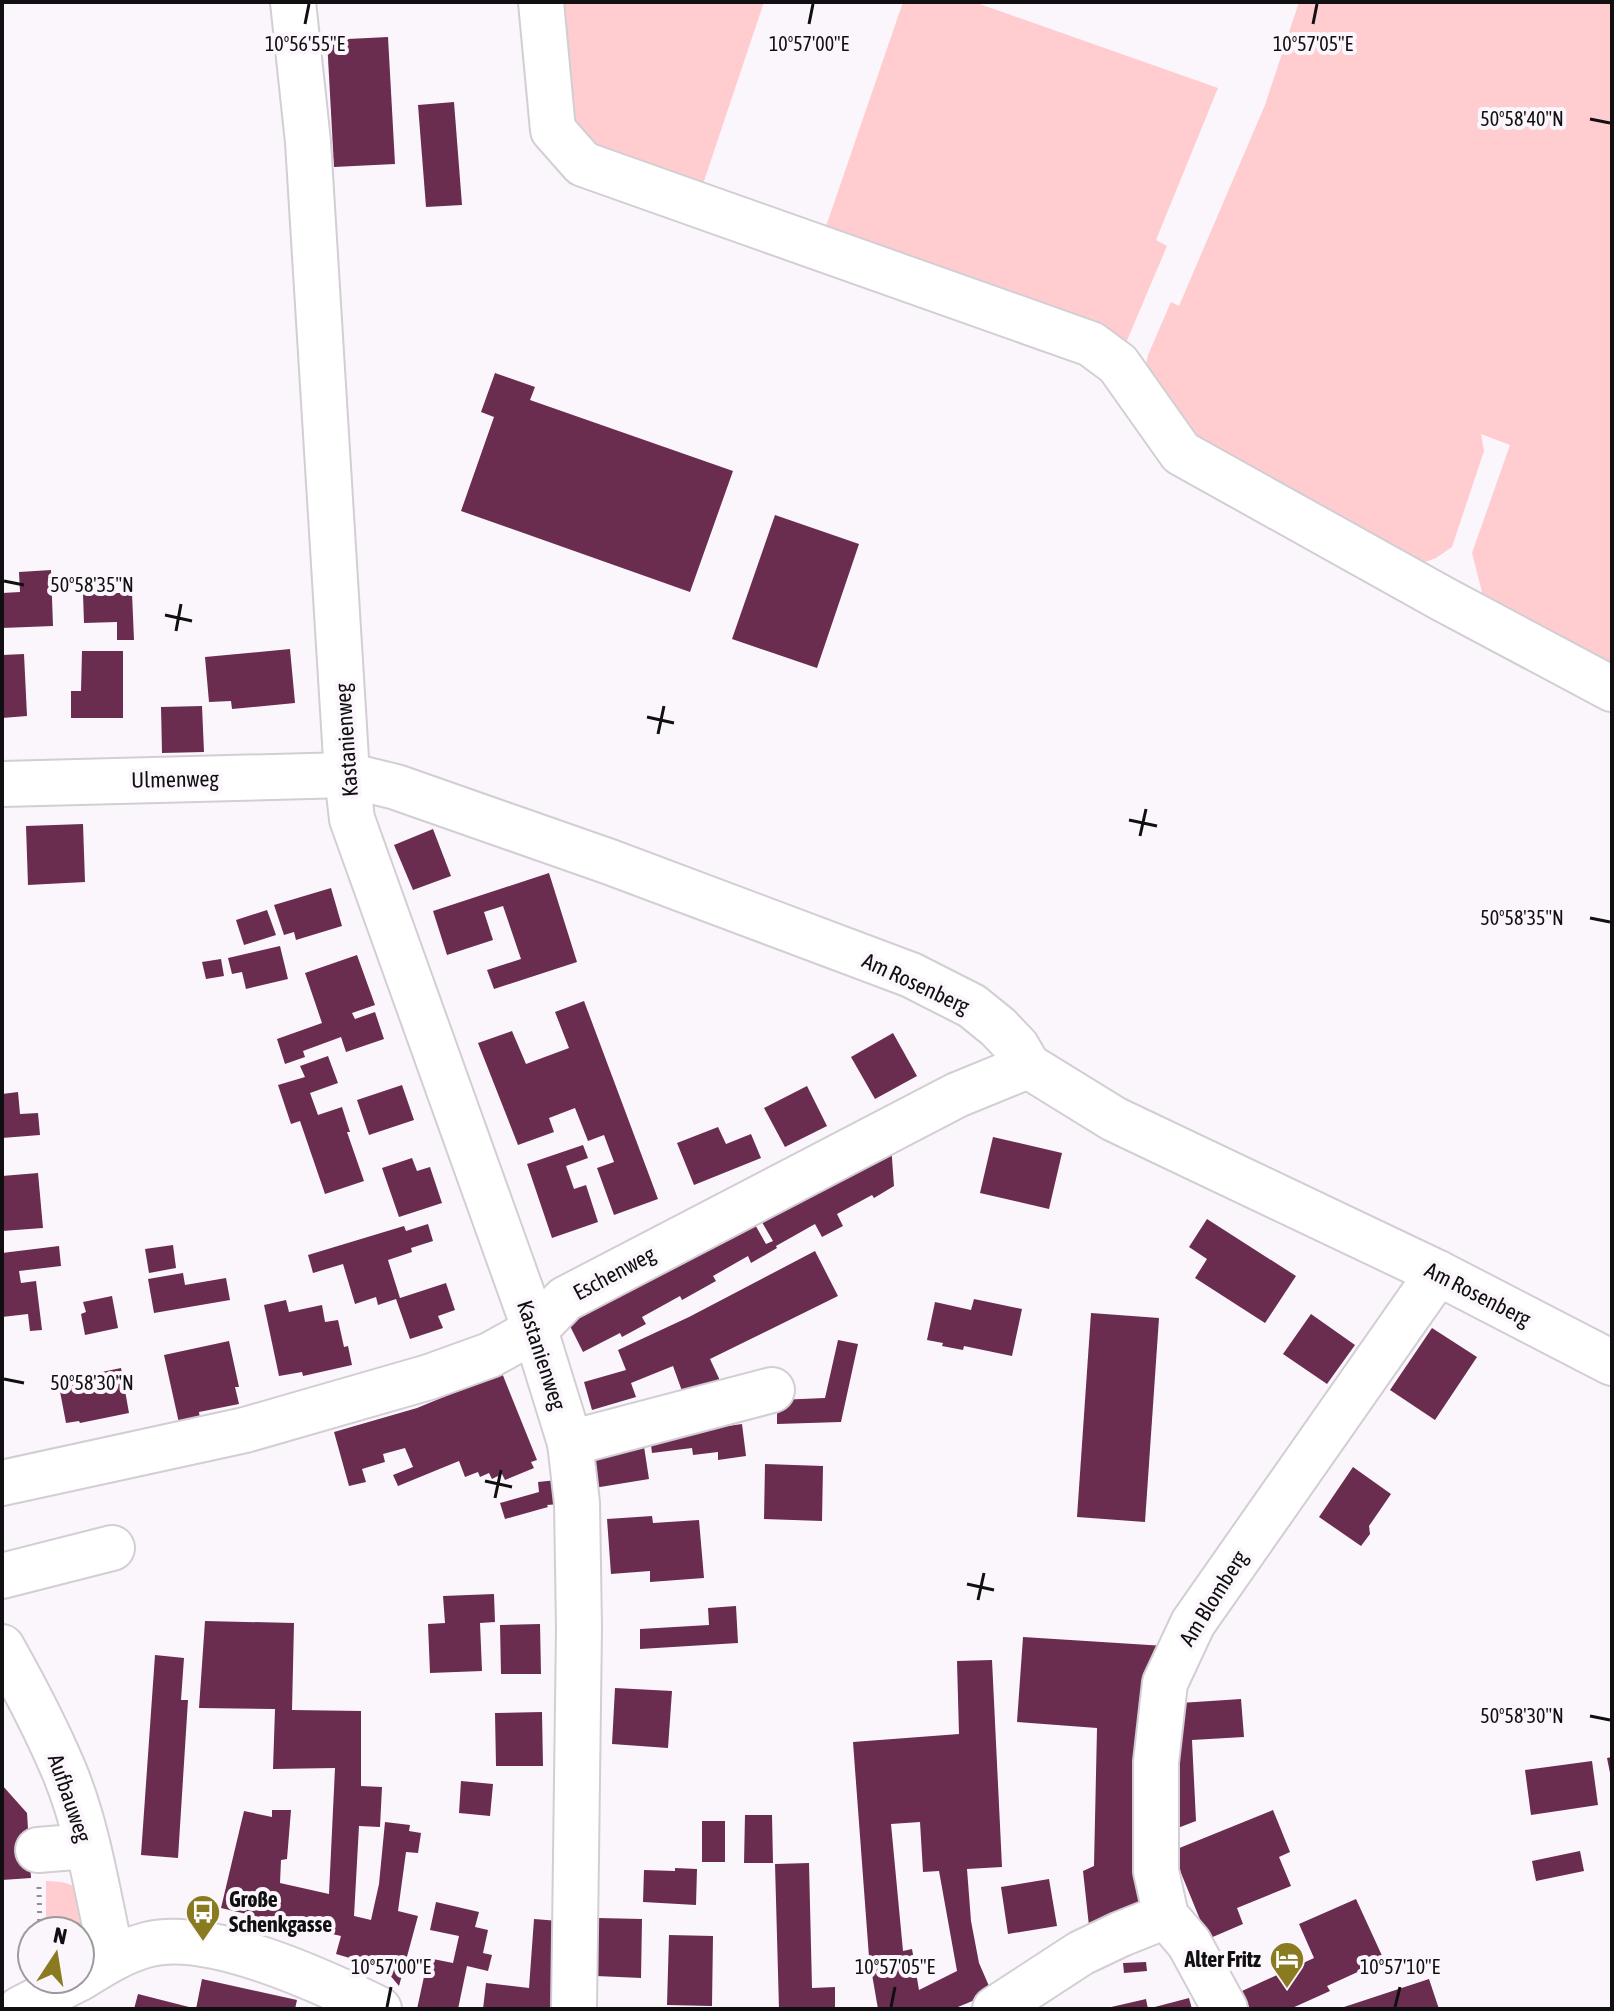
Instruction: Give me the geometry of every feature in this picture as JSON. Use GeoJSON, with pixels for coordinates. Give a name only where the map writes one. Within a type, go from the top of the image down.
{"type":"FeatureCollection","features":[{"type":"Feature","properties":{"kind":"street","name":"Kastanienweg"},"geometry":{"type":"LineString","coordinates":[[293,2],[308,142],[352,819],[535,1330],[570,1443],[577,1503],[579,1628],[574,2009]]}},
{"type":"Feature","properties":{"kind":"street"},"geometry":{"type":"LineString","coordinates":[[541,2],[553,130],[583,164],[1091,344],[1118,364],[1181,453],[1612,689]]}},
{"type":"Feature","properties":{"kind":"street","name":"Ulmenweg"},"geometry":{"type":"LineString","coordinates":[[2,784],[347,775]]}},
{"type":"Feature","properties":{"kind":"street","name":"Am Rosenberg"},"geometry":{"type":"LineString","coordinates":[[347,775],[396,787],[610,862],[911,975],[972,1006],[1017,1047],[1028,1066],[1114,1119],[1438,1273],[1612,1363]]}},
{"type":"Feature","properties":{"kind":"street","name":"Eschenweg"},"geometry":{"type":"LineString","coordinates":[[2,1483],[245,1430],[429,1377],[490,1355],[535,1330],[565,1299],[957,1095],[1028,1066]]}},
{"type":"Feature","properties":{"kind":"street","name":"Am Blomberg"},"geometry":{"type":"LineString","coordinates":[[1225,2009],[1189,1943],[1166,1916],[1156,1871],[1156,1762],[1165,1683],[1193,1623],[1438,1273]]}},
{"type":"Feature","properties":{"kind":"street"},"geometry":{"type":"LineString","coordinates":[[570,1443],[772,1390]]}},
{"type":"Feature","properties":{"kind":"street"},"geometry":{"type":"LineString","coordinates":[[2,1576],[112,1548]]}},
{"type":"Feature","properties":{"kind":"street","name":"Aufbauweg"},"geometry":{"type":"LineString","coordinates":[[2,1647],[34,1706],[66,1776],[87,1846],[86,1915]]}},
{"type":"Feature","properties":{"kind":"street"},"geometry":{"type":"LineString","coordinates":[[38,1850],[87,1846]]}},
{"type":"Feature","properties":{"kind":"street"},"geometry":{"type":"LineString","coordinates":[[1006,2006],[1081,1953],[1166,1916]]}},
{"type":"Feature","properties":{"kind":"street"},"geometry":{"type":"LineString","coordinates":[[96,1975],[148,1944],[203,1943],[258,1958],[334,1987],[379,2009]]}},
{"type":"Feature","properties":{"kind":"street"},"geometry":{"type":"LineString","coordinates":[[20,2009],[52,1995]]}},
{"type":"Feature","properties":{"kind":"shaded area"},"geometry":{"type":"Polygon","coordinates":[[[549,2],[764,2],[700,193],[606,153],[583,133],[570,110],[549,2]]]}},
{"type":"Feature","properties":{"kind":"shaded area"},"geometry":{"type":"Polygon","coordinates":[[[903,2],[974,2],[1218,88],[1156,240],[1167,246],[1123,350],[822,238],[903,2]]]}},
{"type":"Feature","properties":{"kind":"shaded area"},"geometry":{"type":"Polygon","coordinates":[[[1299,2],[1612,2],[1612,678],[1484,600],[1472,553],[1510,445],[1481,434],[1484,451],[1452,547],[1436,558],[1417,565],[1197,441],[1144,373],[1148,355],[1171,302],[1179,306],[1265,105],[1299,2]]]}},
{"type":"Feature","properties":{"kind":"shaded area"},"geometry":{"type":"Polygon","coordinates":[[[46,1881],[67,1883],[77,1890],[81,1915],[46,1915],[46,1881]]]}},
{"type":"Feature","properties":{"kind":"building"},"geometry":{"type":"Polygon","coordinates":[[[388,37],[395,164],[334,167],[327,40],[388,37]]]}},
{"type":"Feature","properties":{"kind":"building"},"geometry":{"type":"Polygon","coordinates":[[[454,102],[462,205],[426,207],[418,105],[454,102]]]}},
{"type":"Feature","properties":{"kind":"building"},"geometry":{"type":"Polygon","coordinates":[[[495,373],[535,387],[530,400],[733,471],[690,592],[461,511],[494,417],[481,412],[495,373]]]}},
{"type":"Feature","properties":{"kind":"building"},"geometry":{"type":"Polygon","coordinates":[[[775,515],[859,544],[817,668],[732,639],[775,515]]]}},
{"type":"Feature","properties":{"kind":"building"},"geometry":{"type":"Polygon","coordinates":[[[51,570],[53,626],[2,628],[2,593],[20,592],[19,572],[51,570]]]}},
{"type":"Feature","properties":{"kind":"building"},"geometry":{"type":"Polygon","coordinates":[[[132,593],[134,640],[117,640],[117,622],[84,623],[83,594],[132,593]]]}},
{"type":"Feature","properties":{"kind":"building"},"geometry":{"type":"Polygon","coordinates":[[[290,649],[295,703],[232,709],[231,701],[209,702],[205,657],[290,649]]]}},
{"type":"Feature","properties":{"kind":"building"},"geometry":{"type":"Polygon","coordinates":[[[82,651],[123,651],[123,718],[71,718],[71,691],[81,691],[82,651]]]}},
{"type":"Feature","properties":{"kind":"building"},"geometry":{"type":"Polygon","coordinates":[[[24,654],[27,716],[2,718],[2,655],[24,654]]]}},
{"type":"Feature","properties":{"kind":"building"},"geometry":{"type":"Polygon","coordinates":[[[202,706],[204,752],[162,753],[161,707],[202,706]]]}},
{"type":"Feature","properties":{"kind":"building"},"geometry":{"type":"Polygon","coordinates":[[[83,824],[85,882],[28,885],[26,826],[83,824]]]}},
{"type":"Feature","properties":{"kind":"building"},"geometry":{"type":"Polygon","coordinates":[[[433,829],[451,876],[413,890],[394,845],[433,829]]]}},
{"type":"Feature","properties":{"kind":"building"},"geometry":{"type":"Polygon","coordinates":[[[549,873],[577,962],[494,989],[487,970],[521,959],[503,906],[484,912],[493,940],[447,955],[433,911],[549,873]]]}},
{"type":"Feature","properties":{"kind":"building"},"geometry":{"type":"Polygon","coordinates":[[[331,888],[342,926],[296,940],[294,932],[284,935],[274,905],[331,888]]]}},
{"type":"Feature","properties":{"kind":"building"},"geometry":{"type":"Polygon","coordinates":[[[267,910],[276,935],[244,945],[236,920],[267,910]]]}},
{"type":"Feature","properties":{"kind":"building"},"geometry":{"type":"Polygon","coordinates":[[[280,946],[288,979],[246,989],[242,972],[232,974],[228,958],[280,946]]]}},
{"type":"Feature","properties":{"kind":"building"},"geometry":{"type":"Polygon","coordinates":[[[357,955],[375,1005],[352,1013],[355,1019],[375,1012],[384,1039],[346,1052],[341,1037],[303,1051],[305,1057],[285,1064],[277,1039],[322,1023],[305,973],[357,955]]]}},
{"type":"Feature","properties":{"kind":"building"},"geometry":{"type":"Polygon","coordinates":[[[221,959],[224,976],[206,979],[202,962],[221,959]]]}},
{"type":"Feature","properties":{"kind":"building"},"geometry":{"type":"Polygon","coordinates":[[[584,1001],[658,1199],[614,1215],[597,1168],[614,1162],[604,1135],[588,1141],[575,1108],[549,1118],[554,1132],[518,1145],[478,1043],[512,1031],[526,1064],[569,1048],[555,1012],[584,1001]]]}},
{"type":"Feature","properties":{"kind":"building"},"geometry":{"type":"Polygon","coordinates":[[[893,1033],[917,1076],[875,1099],[851,1057],[893,1033]]]}},
{"type":"Feature","properties":{"kind":"building"},"geometry":{"type":"Polygon","coordinates":[[[328,1056],[338,1083],[310,1093],[318,1115],[342,1107],[364,1181],[325,1194],[300,1121],[291,1124],[278,1085],[305,1077],[300,1066],[328,1056]]]}},
{"type":"Feature","properties":{"kind":"building"},"geometry":{"type":"Polygon","coordinates":[[[402,1085],[414,1120],[369,1135],[357,1100],[402,1085]]]}},
{"type":"Feature","properties":{"kind":"building"},"geometry":{"type":"Polygon","coordinates":[[[807,1086],[827,1126],[785,1147],[764,1108],[807,1086]]]}},
{"type":"Feature","properties":{"kind":"building"},"geometry":{"type":"Polygon","coordinates":[[[18,1092],[20,1114],[38,1113],[40,1135],[2,1138],[2,1094],[18,1092]]]}},
{"type":"Feature","properties":{"kind":"building"},"geometry":{"type":"Polygon","coordinates":[[[718,1127],[726,1144],[751,1134],[761,1158],[694,1185],[677,1143],[718,1127]]]}},
{"type":"Feature","properties":{"kind":"building"},"geometry":{"type":"Polygon","coordinates":[[[993,1137],[1062,1153],[1049,1209],[980,1193],[993,1137]]]}},
{"type":"Feature","properties":{"kind":"building"},"geometry":{"type":"Polygon","coordinates":[[[891,1144],[894,1186],[837,1214],[843,1226],[822,1237],[815,1224],[751,1263],[748,1256],[713,1276],[716,1281],[642,1317],[646,1324],[583,1352],[568,1322],[753,1221],[766,1244],[773,1241],[759,1217],[891,1144]]]}},
{"type":"Feature","properties":{"kind":"building"},"geometry":{"type":"Polygon","coordinates":[[[583,1145],[588,1158],[566,1166],[574,1189],[586,1185],[598,1222],[552,1238],[527,1164],[583,1145]]]}},
{"type":"Feature","properties":{"kind":"building"},"geometry":{"type":"Polygon","coordinates":[[[412,1158],[417,1171],[430,1167],[442,1203],[399,1217],[382,1168],[412,1158]]]}},
{"type":"Feature","properties":{"kind":"building"},"geometry":{"type":"Polygon","coordinates":[[[38,1173],[43,1228],[2,1231],[2,1176],[38,1173]]]}},
{"type":"Feature","properties":{"kind":"building"},"geometry":{"type":"Polygon","coordinates":[[[1207,1219],[1296,1276],[1265,1323],[1195,1278],[1207,1259],[1189,1247],[1207,1219]]]}},
{"type":"Feature","properties":{"kind":"building"},"geometry":{"type":"Polygon","coordinates":[[[428,1224],[433,1241],[388,1260],[400,1298],[446,1283],[455,1310],[438,1316],[443,1328],[410,1339],[396,1299],[378,1305],[376,1297],[355,1304],[343,1264],[313,1273],[308,1255],[404,1226],[406,1231],[428,1224]]]}},
{"type":"Feature","properties":{"kind":"building"},"geometry":{"type":"Polygon","coordinates":[[[173,1245],[176,1268],[149,1273],[145,1249],[173,1245]]]}},
{"type":"Feature","properties":{"kind":"building"},"geometry":{"type":"Polygon","coordinates":[[[59,1246],[61,1266],[19,1271],[21,1283],[36,1281],[42,1330],[30,1331],[28,1314],[2,1317],[2,1253],[59,1246]]]}},
{"type":"Feature","properties":{"kind":"building"},"geometry":{"type":"Polygon","coordinates":[[[815,1251],[838,1296],[710,1359],[723,1387],[686,1402],[673,1366],[631,1383],[636,1397],[592,1410],[584,1382],[626,1370],[618,1350],[815,1251]]]}},
{"type":"Feature","properties":{"kind":"building"},"geometry":{"type":"Polygon","coordinates":[[[183,1273],[185,1285],[226,1278],[230,1300],[154,1313],[148,1279],[183,1273]]]}},
{"type":"Feature","properties":{"kind":"building"},"geometry":{"type":"Polygon","coordinates":[[[112,1296],[118,1328],[85,1335],[81,1314],[86,1312],[83,1302],[112,1296]]]}},
{"type":"Feature","properties":{"kind":"building"},"geometry":{"type":"Polygon","coordinates":[[[974,1299],[1022,1309],[1012,1356],[964,1346],[963,1350],[927,1340],[935,1302],[971,1310],[974,1299]]]}},
{"type":"Feature","properties":{"kind":"building"},"geometry":{"type":"Polygon","coordinates":[[[286,1300],[289,1312],[322,1305],[325,1322],[338,1320],[352,1365],[303,1376],[302,1372],[279,1376],[264,1305],[286,1300]]]}},
{"type":"Feature","properties":{"kind":"building"},"geometry":{"type":"Polygon","coordinates":[[[1091,1313],[1159,1318],[1145,1522],[1077,1517],[1091,1313]]]}},
{"type":"Feature","properties":{"kind":"building"},"geometry":{"type":"Polygon","coordinates":[[[1311,1314],[1355,1345],[1327,1384],[1283,1354],[1311,1314]]]}},
{"type":"Feature","properties":{"kind":"building"},"geometry":{"type":"Polygon","coordinates":[[[1432,1328],[1477,1357],[1435,1420],[1390,1390],[1432,1328]]]}},
{"type":"Feature","properties":{"kind":"building"},"geometry":{"type":"Polygon","coordinates":[[[838,1340],[858,1344],[841,1422],[777,1424],[777,1400],[825,1398],[838,1340]]]}},
{"type":"Feature","properties":{"kind":"building"},"geometry":{"type":"Polygon","coordinates":[[[229,1341],[239,1387],[235,1387],[239,1404],[199,1412],[200,1419],[179,1423],[164,1355],[229,1341]]]}},
{"type":"Feature","properties":{"kind":"building"},"geometry":{"type":"Polygon","coordinates":[[[121,1368],[129,1413],[66,1423],[58,1381],[121,1368]]]}},
{"type":"Feature","properties":{"kind":"building"},"geometry":{"type":"Polygon","coordinates":[[[502,1373],[537,1460],[531,1462],[534,1468],[505,1480],[502,1474],[492,1479],[489,1473],[480,1477],[478,1472],[465,1477],[459,1461],[398,1486],[393,1475],[413,1467],[405,1448],[383,1454],[385,1462],[362,1469],[366,1482],[349,1486],[334,1432],[417,1408],[502,1373]]]}},
{"type":"Feature","properties":{"kind":"building"},"geometry":{"type":"Polygon","coordinates":[[[742,1424],[746,1456],[718,1460],[718,1452],[693,1455],[692,1448],[652,1453],[650,1437],[742,1424]]]}},
{"type":"Feature","properties":{"kind":"building"},"geometry":{"type":"Polygon","coordinates":[[[643,1440],[649,1479],[594,1488],[588,1449],[643,1440]]]}},
{"type":"Feature","properties":{"kind":"building"},"geometry":{"type":"Polygon","coordinates":[[[765,1464],[823,1466],[822,1521],[764,1519],[765,1464]]]}},
{"type":"Feature","properties":{"kind":"building"},"geometry":{"type":"Polygon","coordinates":[[[1353,1467],[1391,1494],[1369,1526],[1370,1534],[1361,1546],[1319,1517],[1353,1467]]]}},
{"type":"Feature","properties":{"kind":"building"},"geometry":{"type":"Polygon","coordinates":[[[557,1480],[560,1504],[547,1505],[505,1519],[500,1503],[539,1492],[538,1482],[557,1480]]]}},
{"type":"Feature","properties":{"kind":"building"},"geometry":{"type":"Polygon","coordinates":[[[652,1516],[653,1523],[699,1520],[704,1578],[650,1582],[650,1571],[611,1574],[607,1519],[652,1516]]]}},
{"type":"Feature","properties":{"kind":"building"},"geometry":{"type":"Polygon","coordinates":[[[494,1594],[495,1622],[480,1623],[482,1671],[430,1673],[428,1624],[445,1623],[443,1596],[494,1594]]]}},
{"type":"Feature","properties":{"kind":"building"},"geometry":{"type":"Polygon","coordinates":[[[736,1606],[738,1643],[640,1649],[640,1629],[709,1625],[708,1608],[736,1606]]]}},
{"type":"Feature","properties":{"kind":"building"},"geometry":{"type":"Polygon","coordinates":[[[205,1621],[294,1623],[292,1710],[361,1711],[361,1786],[382,1787],[380,1827],[359,1826],[354,1916],[371,1920],[379,1884],[385,1822],[410,1825],[409,1831],[421,1833],[418,1853],[406,1852],[398,1911],[418,1916],[399,1986],[384,1968],[336,1954],[341,1936],[221,1908],[244,1811],[272,1817],[272,1810],[291,1810],[287,1859],[281,1860],[280,1883],[329,1894],[335,1768],[273,1769],[275,1709],[199,1708],[205,1621]]]}},
{"type":"Feature","properties":{"kind":"building"},"geometry":{"type":"Polygon","coordinates":[[[540,1624],[541,1674],[501,1674],[500,1625],[540,1624]]]}},
{"type":"Feature","properties":{"kind":"building"},"geometry":{"type":"Polygon","coordinates":[[[1023,1637],[1165,1646],[1142,1902],[1089,1926],[1083,1871],[1094,1866],[1097,1728],[1017,1722],[1023,1637]]]}},
{"type":"Feature","properties":{"kind":"building"},"geometry":{"type":"Polygon","coordinates":[[[155,1655],[184,1658],[181,1700],[188,1700],[178,1858],[141,1855],[155,1655]]]}},
{"type":"Feature","properties":{"kind":"building"},"geometry":{"type":"Polygon","coordinates":[[[992,1660],[1002,1867],[967,1869],[971,1921],[979,1963],[992,1993],[953,2009],[878,2009],[869,1957],[853,1742],[959,1734],[957,1661],[992,1660]],[[920,1822],[891,1824],[903,1951],[912,1949],[919,1990],[957,1971],[939,1871],[923,1872],[920,1822]]]}},
{"type":"Feature","properties":{"kind":"building"},"geometry":{"type":"Polygon","coordinates":[[[615,1688],[672,1691],[668,1748],[612,1744],[615,1688]]]}},
{"type":"Feature","properties":{"kind":"building"},"geometry":{"type":"Polygon","coordinates":[[[1241,1699],[1244,1737],[1192,1740],[1196,1821],[1170,1831],[1180,1703],[1241,1699]]]}},
{"type":"Feature","properties":{"kind":"building"},"geometry":{"type":"Polygon","coordinates":[[[542,1712],[543,1766],[496,1766],[495,1713],[542,1712]]]}},
{"type":"Feature","properties":{"kind":"building"},"geometry":{"type":"Polygon","coordinates":[[[1612,1757],[1612,1778],[1611,1778],[1607,1758],[1612,1757]]]}},
{"type":"Feature","properties":{"kind":"building"},"geometry":{"type":"Polygon","coordinates":[[[1592,1761],[1598,1805],[1531,1815],[1525,1770],[1592,1761]]]}},
{"type":"Feature","properties":{"kind":"building"},"geometry":{"type":"Polygon","coordinates":[[[461,1781],[493,1784],[490,1816],[459,1813],[461,1781]]]}},
{"type":"Feature","properties":{"kind":"building"},"geometry":{"type":"Polygon","coordinates":[[[2,1785],[27,1813],[31,1878],[2,1880],[2,1785]]]}},
{"type":"Feature","properties":{"kind":"building"},"geometry":{"type":"Polygon","coordinates":[[[1273,1810],[1290,1852],[1279,1857],[1291,1886],[1237,1908],[1243,1924],[1208,1939],[1172,1851],[1273,1810]]]}},
{"type":"Feature","properties":{"kind":"building"},"geometry":{"type":"Polygon","coordinates":[[[745,1815],[772,1815],[773,1863],[744,1863],[745,1815]]]}},
{"type":"Feature","properties":{"kind":"building"},"geometry":{"type":"Polygon","coordinates":[[[702,1821],[725,1821],[725,1862],[702,1862],[702,1821]]]}},
{"type":"Feature","properties":{"kind":"building"},"geometry":{"type":"Polygon","coordinates":[[[1580,1851],[1584,1871],[1536,1881],[1532,1861],[1580,1851]]]}},
{"type":"Feature","properties":{"kind":"building"},"geometry":{"type":"Polygon","coordinates":[[[809,1863],[812,1988],[835,1987],[835,2009],[779,2009],[775,1864],[809,1863]]]}},
{"type":"Feature","properties":{"kind":"building"},"geometry":{"type":"Polygon","coordinates":[[[675,1868],[697,1869],[696,1905],[643,1902],[644,1870],[675,1871],[675,1868]]]}},
{"type":"Feature","properties":{"kind":"building"},"geometry":{"type":"Polygon","coordinates":[[[1049,1879],[1057,1926],[1008,1934],[1001,1887],[1049,1879]]]}},
{"type":"Feature","properties":{"kind":"building"},"geometry":{"type":"Polygon","coordinates":[[[1356,1899],[1384,1960],[1327,1986],[1330,1991],[1290,2009],[1250,2009],[1242,1991],[1314,1958],[1299,1924],[1356,1899]]]}},
{"type":"Feature","properties":{"kind":"building"},"geometry":{"type":"Polygon","coordinates":[[[436,1902],[479,1912],[475,1927],[488,1930],[483,1953],[492,1955],[488,1971],[467,1966],[458,2009],[417,2009],[428,1958],[453,1963],[459,1936],[430,1930],[436,1902]]]}},
{"type":"Feature","properties":{"kind":"building"},"geometry":{"type":"Polygon","coordinates":[[[598,1918],[642,1919],[641,1978],[596,1976],[598,1918]]]}},
{"type":"Feature","properties":{"kind":"building"},"geometry":{"type":"Polygon","coordinates":[[[534,1919],[559,1921],[553,2009],[483,2009],[486,1983],[529,1988],[534,1919]]]}},
{"type":"Feature","properties":{"kind":"building"},"geometry":{"type":"Polygon","coordinates":[[[669,1935],[713,1936],[712,2006],[667,2005],[669,1935]]]}},
{"type":"Feature","properties":{"kind":"building"},"geometry":{"type":"Polygon","coordinates":[[[1146,1962],[1147,1971],[1124,1973],[1123,1963],[1146,1962]]]}},
{"type":"Feature","properties":{"kind":"building"},"geometry":{"type":"Polygon","coordinates":[[[202,1979],[297,2000],[295,2009],[196,2009],[202,1979]]]}},
{"type":"Feature","properties":{"kind":"building"},"geometry":{"type":"Polygon","coordinates":[[[1429,1979],[1439,2009],[1341,2009],[1341,2008],[1429,1979]]]}},
{"type":"Feature","properties":{"kind":"building"},"geometry":{"type":"Polygon","coordinates":[[[138,1994],[193,2008],[193,2009],[134,2009],[138,1994]]]}},
{"type":"Feature","properties":{"kind":"building"},"geometry":{"type":"Polygon","coordinates":[[[1189,1998],[1192,2009],[1151,2009],[1151,2008],[1189,1998]]]}},
{"type":"Feature","properties":{"kind":"building"},"geometry":{"type":"Polygon","coordinates":[[[1146,1999],[1148,2009],[1107,2009],[1107,2008],[1146,1999]]]}},
{"type":"Feature","properties":{"kind":"place","name":"Große Schenkgasse"},"geometry":{"type":"Point","coordinates":[203,1943]}},
{"type":"Feature","properties":{"kind":"place","name":"Alter Fritz"},"geometry":{"type":"Point","coordinates":[1287,1990]}}]}
